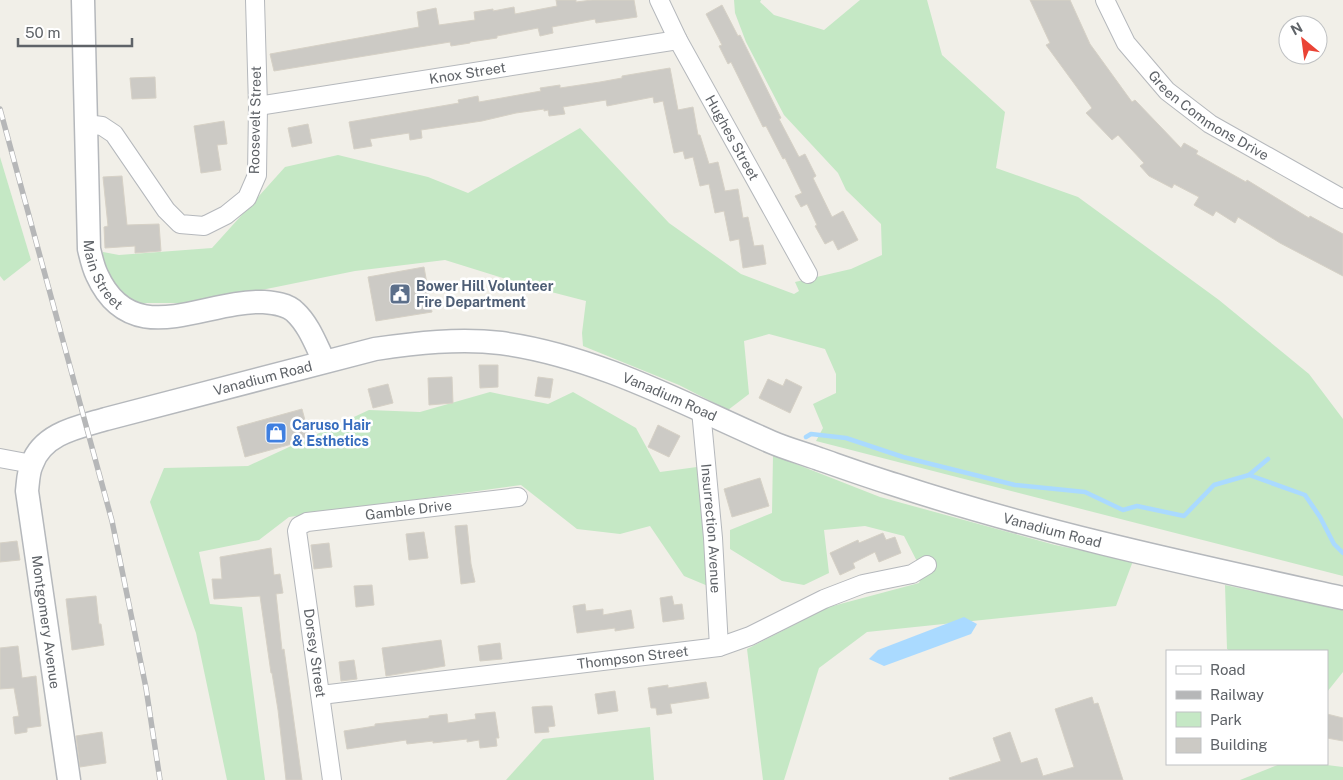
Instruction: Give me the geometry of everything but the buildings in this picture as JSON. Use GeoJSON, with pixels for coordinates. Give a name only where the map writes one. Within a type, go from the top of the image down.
{"type":"FeatureCollection","features":[{"type":"Feature","properties":{"kind":"street","name":"Main Street"},"geometry":{"type":"LineString","coordinates":[[84,0],[89,249],[96,274],[109,296],[126,310],[146,318],[176,317],[246,302],[276,303],[295,311],[309,330],[324,361]]}},
{"type":"Feature","properties":{"kind":"street","name":"Hughes Street"},"geometry":{"type":"LineString","coordinates":[[659,0],[678,40],[808,274]]}},
{"type":"Feature","properties":{"kind":"street","name":"Green Commons Drive"},"geometry":{"type":"LineString","coordinates":[[1105,0],[1126,43],[1167,91],[1210,124],[1343,199]]}},
{"type":"Feature","properties":{"kind":"street","name":"Roosevelt Street"},"geometry":{"type":"LineString","coordinates":[[86,124],[102,126],[114,134],[166,210],[180,224],[204,226],[226,215],[247,198],[257,175],[258,106],[254,1]]}},
{"type":"Feature","properties":{"kind":"street","name":"Knox Street"},"geometry":{"type":"LineString","coordinates":[[258,106],[678,40]]}},
{"type":"Feature","properties":{"kind":"street","name":"Vanadium Road"},"geometry":{"type":"LineString","coordinates":[[32,464],[45,444],[64,432],[324,361],[374,349],[412,344],[448,341],[499,343],[552,352],[617,374],[774,443],[896,486],[1009,520],[1343,598]]}},
{"type":"Feature","properties":{"kind":"street","name":"Insurrection Avenue"},"geometry":{"type":"LineString","coordinates":[[701,410],[713,538],[719,647]]}},
{"type":"Feature","properties":{"kind":"street"},"geometry":{"type":"LineString","coordinates":[[0,458],[32,464]]}},
{"type":"Feature","properties":{"kind":"street","name":"Montgomery Avenue"},"geometry":{"type":"LineString","coordinates":[[32,464],[27,491],[69,780]]}},
{"type":"Feature","properties":{"kind":"street","name":"Gamble Drive"},"geometry":{"type":"LineString","coordinates":[[299,526],[307,522],[518,497]]}},
{"type":"Feature","properties":{"kind":"street","name":"Dorsey Street"},"geometry":{"type":"LineString","coordinates":[[299,526],[297,531],[322,695],[332,780]]}},
{"type":"Feature","properties":{"kind":"street","name":"Thompson Street"},"geometry":{"type":"LineString","coordinates":[[322,695],[719,647],[750,636],[824,599],[863,584],[912,574],[928,565]]}},
{"type":"Feature","properties":{"kind":"green space"},"geometry":{"type":"Polygon","coordinates":[[[734,0],[761,0],[760,2],[774,15],[824,30],[860,0],[927,0],[942,55],[1005,112],[996,168],[1078,197],[1219,300],[1309,374],[1343,419],[1343,576],[816,441],[823,428],[813,404],[836,393],[836,374],[825,349],[769,334],[744,341],[749,394],[728,410],[679,385],[583,346],[582,333],[586,301],[532,287],[445,260],[355,271],[198,303],[133,303],[102,274],[103,252],[119,255],[212,248],[285,167],[338,155],[428,177],[468,193],[580,128],[669,223],[741,274],[794,294],[799,291],[795,282],[851,269],[882,255],[881,224],[846,190],[838,173],[784,115],[746,42],[735,13],[734,0]]]}},
{"type":"Feature","properties":{"kind":"green space"},"geometry":{"type":"Polygon","coordinates":[[[0,157],[31,260],[4,281],[0,276],[0,157]]]}},
{"type":"Feature","properties":{"kind":"green space"},"geometry":{"type":"Polygon","coordinates":[[[490,392],[548,404],[573,392],[636,428],[660,472],[697,467],[708,586],[684,576],[650,526],[620,534],[577,529],[521,485],[289,517],[259,540],[199,552],[210,604],[242,607],[265,780],[227,780],[196,633],[150,502],[164,468],[248,466],[369,410],[420,412],[490,392]]]}},
{"type":"Feature","properties":{"kind":"green space"},"geometry":{"type":"Polygon","coordinates":[[[773,455],[880,497],[1055,545],[1133,561],[1116,606],[867,632],[819,668],[784,780],[763,780],[747,649],[829,607],[919,583],[923,573],[904,536],[865,526],[824,530],[829,573],[804,585],[782,581],[730,549],[730,530],[772,513],[773,455]]]}},
{"type":"Feature","properties":{"kind":"green space"},"geometry":{"type":"Polygon","coordinates":[[[1225,585],[1343,610],[1343,672],[1328,691],[1328,650],[1227,649],[1225,585]]]}},
{"type":"Feature","properties":{"kind":"green space"},"geometry":{"type":"Polygon","coordinates":[[[650,727],[654,780],[506,780],[543,739],[650,727]]]}},
{"type":"Feature","properties":{"kind":"green space"},"geometry":{"type":"Polygon","coordinates":[[[1278,765],[1327,765],[1343,767],[1343,780],[1240,780],[1278,765]]]}},
{"type":"Feature","properties":{"kind":"water"},"geometry":{"type":"Polygon","coordinates":[[[964,617],[977,624],[971,634],[884,666],[869,659],[878,650],[964,617]]]}},
{"type":"Feature","properties":{"kind":"waterway"},"geometry":{"type":"LineString","coordinates":[[806,437],[811,434],[846,438],[903,457],[1015,485],[1085,492],[1123,510],[1137,506],[1184,516],[1214,485],[1249,475],[1268,459]]}},
{"type":"Feature","properties":{"kind":"waterway"},"geometry":{"type":"LineString","coordinates":[[1249,475],[1305,495],[1320,517],[1334,544],[1343,553]]}},
{"type":"Feature","properties":{"kind":"railway"},"geometry":{"type":"LineString","coordinates":[[0,109],[112,521],[146,688],[160,780]]}},
{"type":"Feature","properties":{"kind":"place","name":"Bower Hill Volunteer Fire Department"},"geometry":{"type":"Point","coordinates":[400,294]}},
{"type":"Feature","properties":{"kind":"place","name":"Caruso Hair & Esthetics"},"geometry":{"type":"Point","coordinates":[276,433]}}]}
